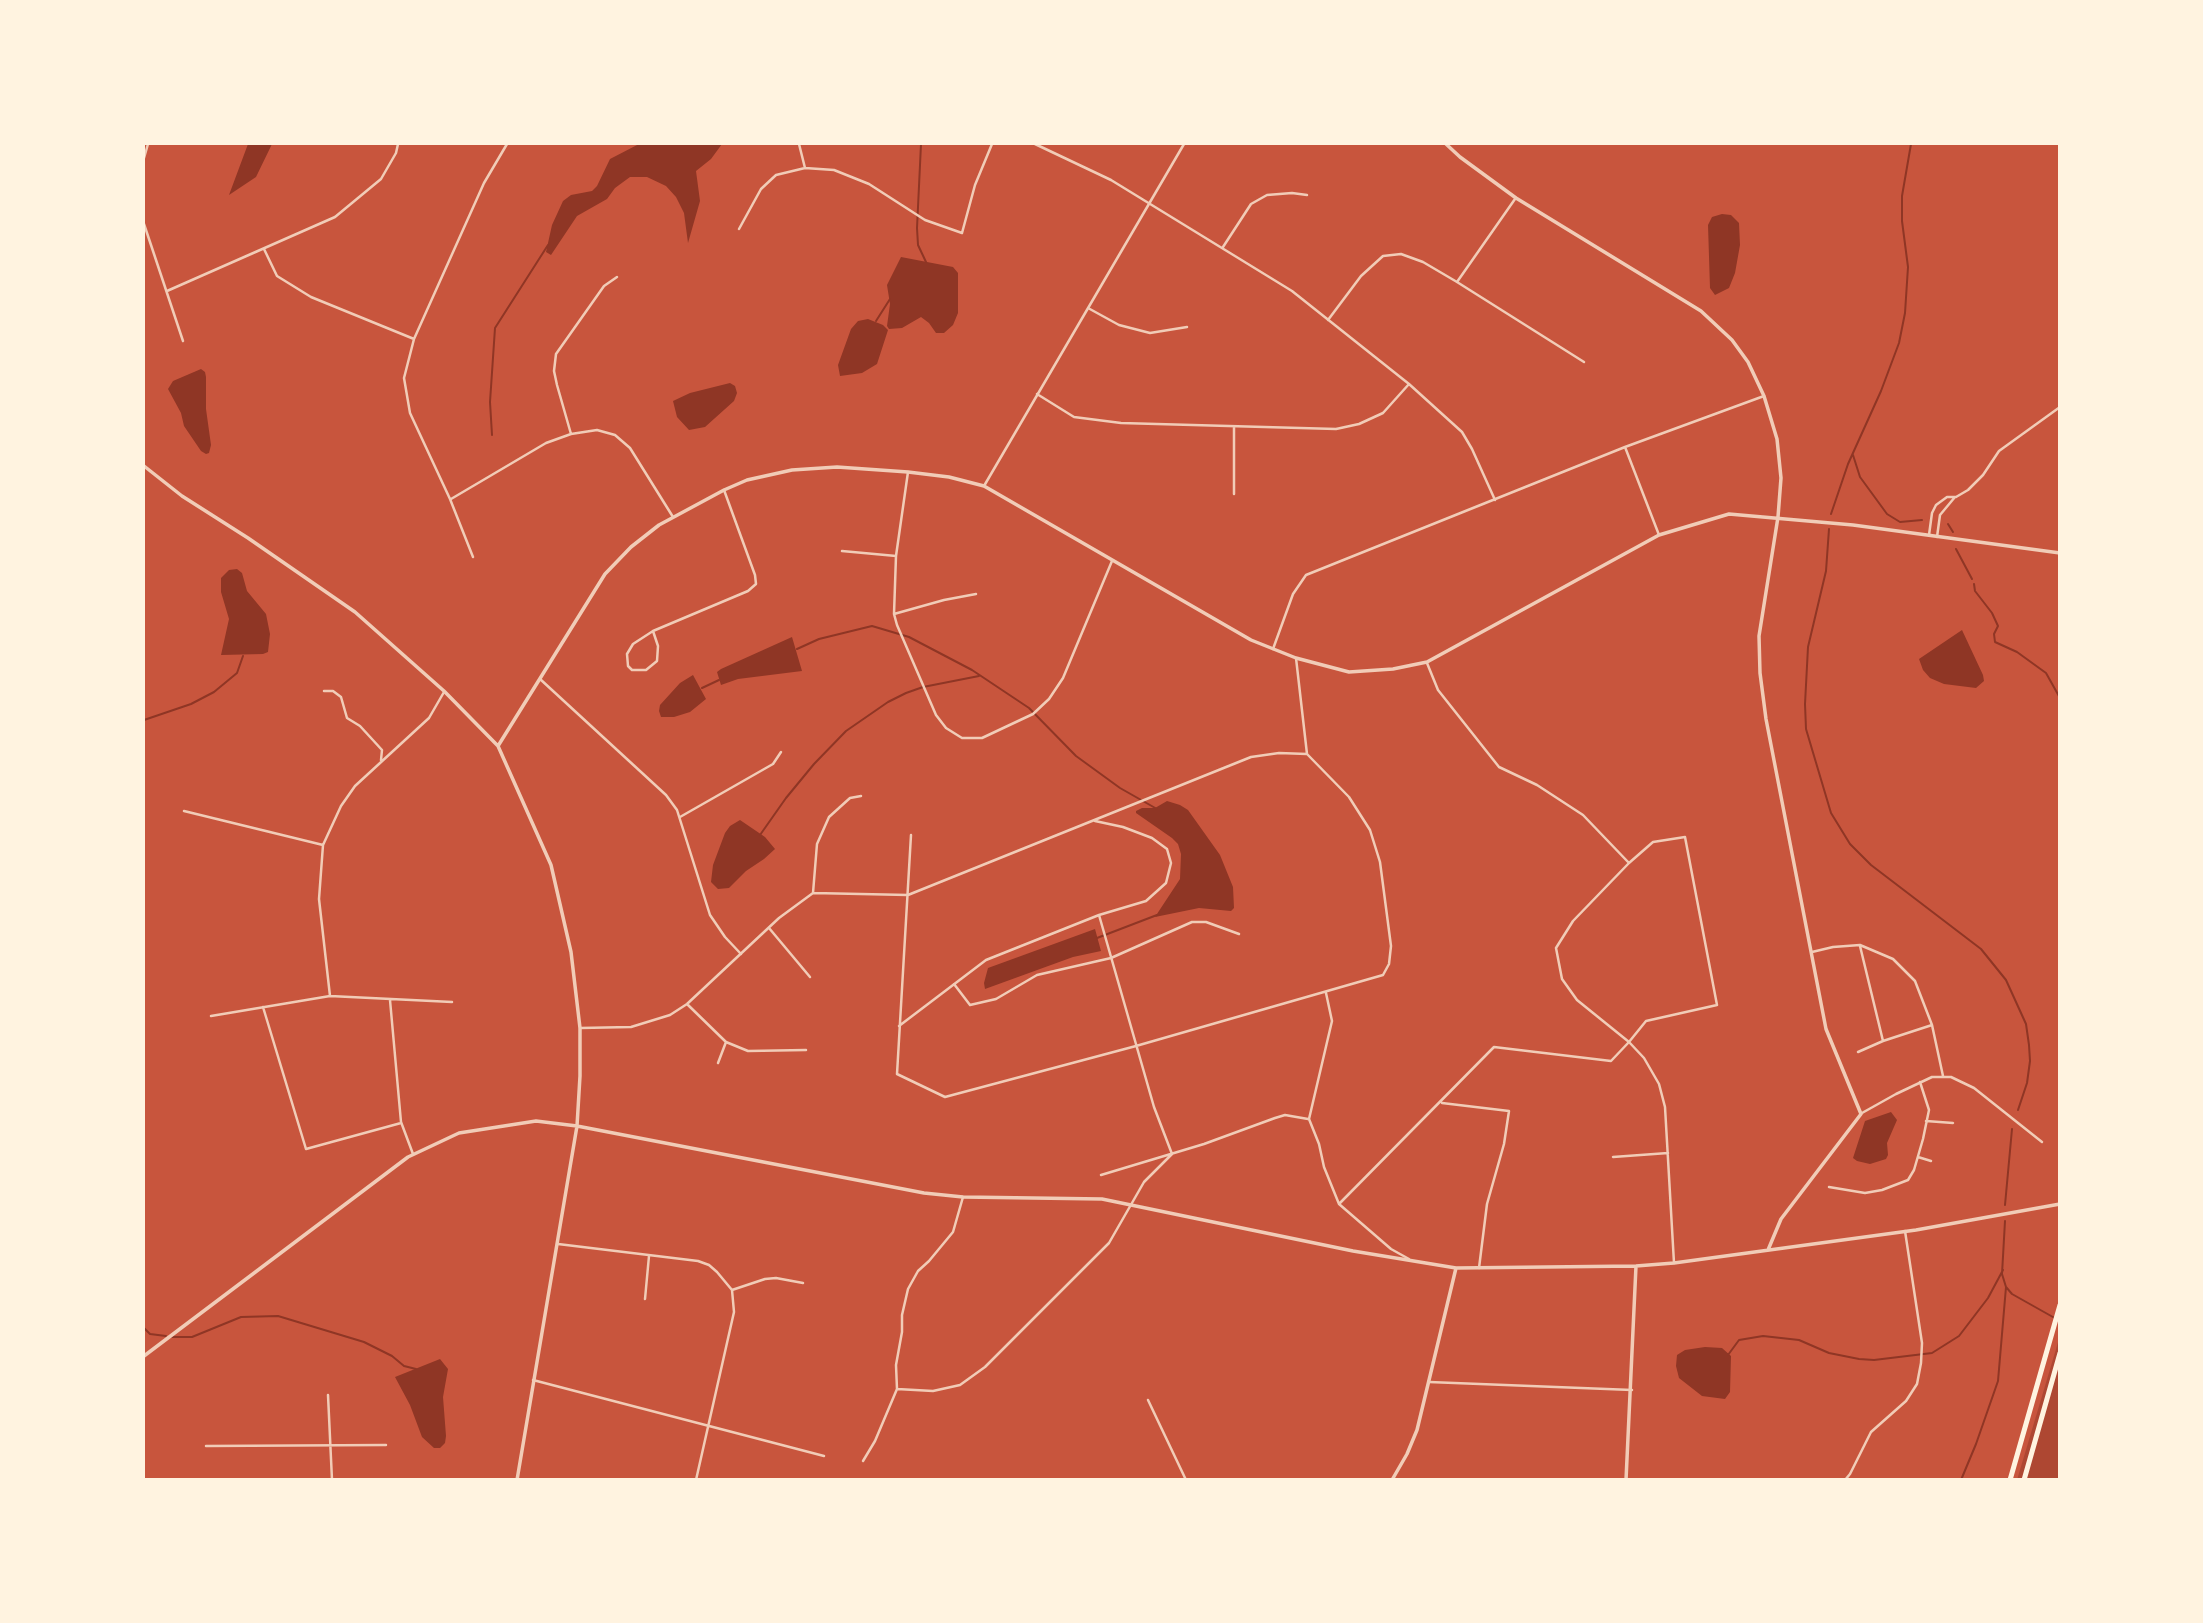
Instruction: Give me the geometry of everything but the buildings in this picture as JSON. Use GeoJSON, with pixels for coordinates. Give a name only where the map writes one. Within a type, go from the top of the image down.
{"type":"FeatureCollection","features":[{"type":"Feature","properties":{"kind":"highway"},"geometry":{"type":"LineString","coordinates":[[2010,1479],[2060,1305]]}},
{"type":"Feature","properties":{"kind":"highway"},"geometry":{"type":"LineString","coordinates":[[2024,1479],[2060,1353]]}},
{"type":"Feature","properties":{"kind":"street"},"geometry":{"type":"LineString","coordinates":[[144,158],[148,144]]}},
{"type":"Feature","properties":{"kind":"street"},"geometry":{"type":"LineString","coordinates":[[167,291],[335,217],[381,179],[396,153],[398,144]]}},
{"type":"Feature","properties":{"kind":"street"},"geometry":{"type":"LineString","coordinates":[[472,557],[450,499],[410,413],[404,378],[414,339],[484,183],[507,144]]}},
{"type":"Feature","properties":{"kind":"street"},"geometry":{"type":"LineString","coordinates":[[799,144],[805,168]]}},
{"type":"Feature","properties":{"kind":"street"},"geometry":{"type":"LineString","coordinates":[[739,229],[761,189],[776,175],[805,168],[834,170],[869,184],[925,220],[962,233],[975,185],[992,144]]}},
{"type":"Feature","properties":{"kind":"street"},"geometry":{"type":"LineString","coordinates":[[1035,144],[1111,180],[1292,290],[1409,384],[1462,432],[1495,500]]}},
{"type":"Feature","properties":{"kind":"street"},"geometry":{"type":"LineString","coordinates":[[984,486],[1184,144]]}},
{"type":"Feature","properties":{"kind":"street"},"geometry":{"type":"LineString","coordinates":[[1446,144],[1516,198],[1701,312],[1732,340],[1748,362],[1764,396],[1777,439],[1781,478],[1778,517],[1759,636],[1760,673],[1766,719],[1826,1029],[1861,1114]]}},
{"type":"Feature","properties":{"kind":"street"},"geometry":{"type":"LineString","coordinates":[[1223,247],[1251,204],[1267,195],[1307,195]]}},
{"type":"Feature","properties":{"kind":"street"},"geometry":{"type":"LineString","coordinates":[[1457,282],[1516,198]]}},
{"type":"Feature","properties":{"kind":"street"},"geometry":{"type":"LineString","coordinates":[[144,224],[183,341]]}},
{"type":"Feature","properties":{"kind":"street"},"geometry":{"type":"LineString","coordinates":[[264,249],[278,276],[311,298],[414,339]]}},
{"type":"Feature","properties":{"kind":"street"},"geometry":{"type":"LineString","coordinates":[[1328,320],[1361,276],[1383,256],[1401,254],[1457,282],[1584,362]]}},
{"type":"Feature","properties":{"kind":"street"},"geometry":{"type":"LineString","coordinates":[[571,434],[554,372],[556,354],[604,286],[617,277]]}},
{"type":"Feature","properties":{"kind":"street"},"geometry":{"type":"LineString","coordinates":[[1087,307],[1119,325],[1150,333],[1187,327]]}},
{"type":"Feature","properties":{"kind":"street"},"geometry":{"type":"LineString","coordinates":[[1037,394],[1074,417],[1121,423],[1336,429],[1359,424],[1383,413],[1409,384]]}},
{"type":"Feature","properties":{"kind":"street"},"geometry":{"type":"LineString","coordinates":[[1273,649],[1293,594],[1306,575],[1625,447],[1764,396]]}},
{"type":"Feature","properties":{"kind":"street"},"geometry":{"type":"LineString","coordinates":[[1937,537],[1940,515],[1956,497],[1968,490],[1983,475],[1999,452],[2060,407]]}},
{"type":"Feature","properties":{"kind":"street"},"geometry":{"type":"LineString","coordinates":[[1234,427],[1234,494]]}},
{"type":"Feature","properties":{"kind":"street"},"geometry":{"type":"LineString","coordinates":[[450,499],[532,450],[571,434],[597,430],[607,431],[630,448],[673,517]]}},
{"type":"Feature","properties":{"kind":"street"},"geometry":{"type":"LineString","coordinates":[[1625,447],[1659,535]]}},
{"type":"Feature","properties":{"kind":"street"},"geometry":{"type":"LineString","coordinates":[[144,466],[182,495],[355,612],[444,691],[498,746],[551,865],[571,952],[580,1028],[580,1076],[577,1126],[517,1479]]}},
{"type":"Feature","properties":{"kind":"street"},"geometry":{"type":"LineString","coordinates":[[498,746],[605,574],[631,547],[673,517],[724,489],[747,480],[792,470],[837,467],[908,472],[949,477],[984,486],[1251,640],[1296,658],[1349,672],[1393,669],[1427,662],[1659,535],[1729,514],[1778,517],[1929,535],[2060,554]]}},
{"type":"Feature","properties":{"kind":"street"},"geometry":{"type":"LineString","coordinates":[[908,472],[896,556],[894,614],[936,715],[946,728],[962,738],[982,738],[1033,714],[1049,699],[1063,678],[1112,561]]}},
{"type":"Feature","properties":{"kind":"street"},"geometry":{"type":"LineString","coordinates":[[653,631],[659,655],[657,661],[646,670],[632,670],[628,666],[627,654],[633,644],[653,631],[748,591],[756,584],[724,489]]}},
{"type":"Feature","properties":{"kind":"street"},"geometry":{"type":"LineString","coordinates":[[1929,535],[1936,505],[1947,497],[1956,497]]}},
{"type":"Feature","properties":{"kind":"street"},"geometry":{"type":"LineString","coordinates":[[842,551],[896,556]]}},
{"type":"Feature","properties":{"kind":"street"},"geometry":{"type":"LineString","coordinates":[[894,614],[975,594]]}},
{"type":"Feature","properties":{"kind":"street"},"geometry":{"type":"LineString","coordinates":[[911,835],[897,1074],[945,1097],[1136,1046],[1383,975],[1389,964],[1391,946],[1380,862],[1370,830],[1349,797],[1307,754],[1296,658]]}},
{"type":"Feature","properties":{"kind":"street"},"geometry":{"type":"LineString","coordinates":[[1427,662],[1438,690],[1499,767],[1536,785],[1583,815],[1629,863]]}},
{"type":"Feature","properties":{"kind":"street"},"geometry":{"type":"LineString","coordinates":[[539,678],[666,795],[680,817],[710,915],[741,954]]}},
{"type":"Feature","properties":{"kind":"street"},"geometry":{"type":"LineString","coordinates":[[324,691],[333,691],[341,697],[347,718],[360,726],[382,750],[381,760]]}},
{"type":"Feature","properties":{"kind":"street"},"geometry":{"type":"LineString","coordinates":[[330,996],[319,899],[323,845],[341,806],[355,786],[429,718],[444,691]]}},
{"type":"Feature","properties":{"kind":"street"},"geometry":{"type":"LineString","coordinates":[[680,817],[774,764],[780,752]]}},
{"type":"Feature","properties":{"kind":"street"},"geometry":{"type":"LineString","coordinates":[[580,1028],[631,1027],[670,1015],[687,1004],[769,928],[813,892],[908,895],[1251,757],[1279,753],[1307,754]]}},
{"type":"Feature","properties":{"kind":"street"},"geometry":{"type":"LineString","coordinates":[[813,892],[817,844],[829,817],[850,798],[861,796]]}},
{"type":"Feature","properties":{"kind":"street"},"geometry":{"type":"LineString","coordinates":[[184,810],[323,845]]}},
{"type":"Feature","properties":{"kind":"street"},"geometry":{"type":"LineString","coordinates":[[899,1026],[986,960],[1099,915],[1146,901],[1166,883],[1171,863],[1167,849],[1152,838],[1123,827],[1093,821]]}},
{"type":"Feature","properties":{"kind":"street"},"geometry":{"type":"LineString","coordinates":[[1339,1204],[1494,1047],[1611,1061],[1629,1042],[1646,1021],[1717,1005],[1685,836],[1653,842],[1573,921],[1556,948],[1562,979],[1577,1000],[1629,1042],[1644,1058],[1659,1084],[1665,1107],[1674,1263]]}},
{"type":"Feature","properties":{"kind":"street"},"geometry":{"type":"LineString","coordinates":[[1099,915],[1154,1107],[1172,1154]]}},
{"type":"Feature","properties":{"kind":"street"},"geometry":{"type":"LineString","coordinates":[[954,984],[970,1005],[996,999],[1037,975],[1111,958],[1192,922],[1206,922],[1239,934]]}},
{"type":"Feature","properties":{"kind":"street"},"geometry":{"type":"LineString","coordinates":[[769,928],[810,977]]}},
{"type":"Feature","properties":{"kind":"street"},"geometry":{"type":"LineString","coordinates":[[1812,952],[1860,945],[1892,959],[1915,981],[1932,1025],[1943,1076]]}},
{"type":"Feature","properties":{"kind":"street"},"geometry":{"type":"LineString","coordinates":[[1860,945],[1883,1041]]}},
{"type":"Feature","properties":{"kind":"street"},"geometry":{"type":"LineString","coordinates":[[1326,993],[1332,1021],[1309,1119],[1324,1167],[1339,1204],[1391,1249],[1418,1264]]}},
{"type":"Feature","properties":{"kind":"street"},"geometry":{"type":"LineString","coordinates":[[211,1016],[330,996],[452,1002]]}},
{"type":"Feature","properties":{"kind":"street"},"geometry":{"type":"LineString","coordinates":[[390,1000],[401,1123],[413,1154]]}},
{"type":"Feature","properties":{"kind":"street"},"geometry":{"type":"LineString","coordinates":[[687,1004],[726,1042],[748,1051],[806,1050]]}},
{"type":"Feature","properties":{"kind":"street"},"geometry":{"type":"LineString","coordinates":[[263,1007],[306,1149],[401,1123]]}},
{"type":"Feature","properties":{"kind":"street"},"geometry":{"type":"LineString","coordinates":[[1858,1052],[1932,1025]]}},
{"type":"Feature","properties":{"kind":"street"},"geometry":{"type":"LineString","coordinates":[[718,1063],[726,1042]]}},
{"type":"Feature","properties":{"kind":"street"},"geometry":{"type":"LineString","coordinates":[[1768,1250],[1781,1219],[1861,1114],[1931,1077],[1943,1076],[1959,1080],[1974,1088],[2042,1142]]}},
{"type":"Feature","properties":{"kind":"street"},"geometry":{"type":"LineString","coordinates":[[1829,1187],[1865,1192],[1882,1190],[1908,1180],[1918,1157],[1928,1110],[1920,1082]]}},
{"type":"Feature","properties":{"kind":"street"},"geometry":{"type":"LineString","coordinates":[[1440,1103],[1508,1111],[1504,1144],[1487,1204],[1479,1268]]}},
{"type":"Feature","properties":{"kind":"street"},"geometry":{"type":"LineString","coordinates":[[1101,1175],[1285,1115],[1309,1119]]}},
{"type":"Feature","properties":{"kind":"street"},"geometry":{"type":"LineString","coordinates":[[144,1356],[413,1154],[459,1133],[536,1121],[577,1126],[905,1190],[963,1197],[1100,1199],[1418,1264],[1455,1268],[1636,1266],[1674,1263],[1905,1231],[2060,1204]]}},
{"type":"Feature","properties":{"kind":"street"},"geometry":{"type":"LineString","coordinates":[[1926,1121],[1953,1123]]}},
{"type":"Feature","properties":{"kind":"street"},"geometry":{"type":"LineString","coordinates":[[1613,1157],[1668,1153]]}},
{"type":"Feature","properties":{"kind":"street"},"geometry":{"type":"LineString","coordinates":[[897,1389],[933,1391],[960,1385],[985,1367],[1110,1243],[1143,1182],[1172,1154]]}},
{"type":"Feature","properties":{"kind":"street"},"geometry":{"type":"LineString","coordinates":[[1918,1157],[1931,1161]]}},
{"type":"Feature","properties":{"kind":"street"},"geometry":{"type":"LineString","coordinates":[[863,1461],[875,1441],[897,1389],[896,1365],[908,1289],[918,1271],[953,1232],[963,1197]]}},
{"type":"Feature","properties":{"kind":"street"},"geometry":{"type":"LineString","coordinates":[[1844,1479],[1850,1474],[1871,1432],[1906,1401],[1919,1373],[1923,1343],[1905,1231]]}},
{"type":"Feature","properties":{"kind":"street"},"geometry":{"type":"LineString","coordinates":[[557,1244],[698,1261],[709,1265],[726,1280],[732,1290],[734,1312],[696,1479]]}},
{"type":"Feature","properties":{"kind":"street"},"geometry":{"type":"LineString","coordinates":[[645,1299],[649,1255]]}},
{"type":"Feature","properties":{"kind":"street"},"geometry":{"type":"LineString","coordinates":[[1628,1479],[1636,1266]]}},
{"type":"Feature","properties":{"kind":"street"},"geometry":{"type":"LineString","coordinates":[[1392,1479],[1417,1430],[1455,1268]]}},
{"type":"Feature","properties":{"kind":"street"},"geometry":{"type":"LineString","coordinates":[[732,1290],[765,1279],[776,1278],[803,1283]]}},
{"type":"Feature","properties":{"kind":"street"},"geometry":{"type":"LineString","coordinates":[[533,1380],[824,1455]]}},
{"type":"Feature","properties":{"kind":"street"},"geometry":{"type":"LineString","coordinates":[[1429,1382],[1632,1390]]}},
{"type":"Feature","properties":{"kind":"street"},"geometry":{"type":"LineString","coordinates":[[328,1395],[332,1479]]}},
{"type":"Feature","properties":{"kind":"street"},"geometry":{"type":"LineString","coordinates":[[1148,1400],[1186,1479]]}},
{"type":"Feature","properties":{"kind":"street"},"geometry":{"type":"LineString","coordinates":[[206,1446],[386,1445]]}},
{"type":"Feature","properties":{"kind":"shaded area"},"geometry":{"type":"Polygon","coordinates":[[[248,144],[272,144],[256,177],[229,195],[248,144]]]}},
{"type":"Feature","properties":{"kind":"shaded area"},"geometry":{"type":"Polygon","coordinates":[[[639,144],[722,144],[711,159],[696,171],[700,201],[688,243],[684,213],[676,197],[666,186],[647,177],[630,177],[615,188],[607,199],[577,216],[551,255],[546,252],[552,225],[563,201],[571,195],[592,191],[610,159],[639,144]]]}},
{"type":"Feature","properties":{"kind":"shaded area"},"geometry":{"type":"Polygon","coordinates":[[[1731,215],[1739,223],[1740,245],[1729,288],[1715,295],[1710,288],[1708,225],[1712,217],[1731,215]]]}},
{"type":"Feature","properties":{"kind":"shaded area"},"geometry":{"type":"Polygon","coordinates":[[[901,257],[953,267],[958,273],[958,313],[953,325],[944,333],[936,333],[921,317],[902,328],[889,329],[887,326],[890,304],[887,285],[901,257]]]}},
{"type":"Feature","properties":{"kind":"shaded area"},"geometry":{"type":"Polygon","coordinates":[[[868,319],[888,330],[877,364],[862,373],[840,376],[838,365],[851,329],[858,321],[868,319]]]}},
{"type":"Feature","properties":{"kind":"shaded area"},"geometry":{"type":"Polygon","coordinates":[[[201,369],[206,377],[206,409],[211,445],[209,453],[206,454],[184,426],[181,413],[168,389],[173,381],[201,369]]]}},
{"type":"Feature","properties":{"kind":"shaded area"},"geometry":{"type":"Polygon","coordinates":[[[730,383],[735,386],[737,393],[734,401],[705,427],[689,430],[677,417],[673,401],[690,393],[730,383]]]}},
{"type":"Feature","properties":{"kind":"shaded area"},"geometry":{"type":"Polygon","coordinates":[[[237,569],[242,573],[247,591],[266,614],[270,634],[268,652],[263,654],[221,655],[229,619],[221,592],[221,578],[229,570],[237,569]]]}},
{"type":"Feature","properties":{"kind":"shaded area"},"geometry":{"type":"Polygon","coordinates":[[[1962,630],[1983,675],[1984,681],[1976,688],[1944,684],[1930,678],[1919,659],[1962,630]]]}},
{"type":"Feature","properties":{"kind":"shaded area"},"geometry":{"type":"Polygon","coordinates":[[[792,637],[802,671],[738,679],[721,685],[717,672],[721,669],[792,637]]]}},
{"type":"Feature","properties":{"kind":"shaded area"},"geometry":{"type":"Polygon","coordinates":[[[693,675],[706,699],[690,712],[674,717],[661,717],[660,705],[680,683],[693,675]]]}},
{"type":"Feature","properties":{"kind":"shaded area"},"geometry":{"type":"Polygon","coordinates":[[[1167,801],[1188,810],[1220,855],[1233,887],[1234,908],[1231,911],[1199,908],[1155,917],[1180,879],[1181,854],[1178,844],[1172,838],[1136,811],[1155,808],[1167,801]]]}},
{"type":"Feature","properties":{"kind":"shaded area"},"geometry":{"type":"Polygon","coordinates":[[[740,820],[765,837],[775,849],[729,888],[718,889],[711,882],[713,865],[725,833],[740,820]]]}},
{"type":"Feature","properties":{"kind":"shaded area"},"geometry":{"type":"Polygon","coordinates":[[[1095,929],[1101,951],[1073,957],[985,989],[988,968],[1095,929]]]}},
{"type":"Feature","properties":{"kind":"shaded area"},"geometry":{"type":"Polygon","coordinates":[[[1891,1112],[1897,1120],[1887,1143],[1886,1159],[1870,1164],[1853,1158],[1865,1121],[1891,1112]]]}},
{"type":"Feature","properties":{"kind":"shaded area"},"geometry":{"type":"Polygon","coordinates":[[[2059,1339],[2059,1479],[2017,1480],[2059,1339]]]}},
{"type":"Feature","properties":{"kind":"shaded area"},"geometry":{"type":"Polygon","coordinates":[[[1722,1348],[1731,1356],[1730,1392],[1725,1399],[1702,1396],[1679,1378],[1677,1355],[1685,1350],[1722,1348]]]}},
{"type":"Feature","properties":{"kind":"shaded area"},"geometry":{"type":"Polygon","coordinates":[[[440,1359],[448,1369],[443,1397],[446,1436],[445,1443],[440,1448],[434,1448],[422,1437],[410,1405],[395,1377],[440,1359]]]}},
{"type":"Feature","properties":{"kind":"waterway"},"geometry":{"type":"LineString","coordinates":[[921,144],[917,228],[918,245],[926,262]]}},
{"type":"Feature","properties":{"kind":"waterway"},"geometry":{"type":"LineString","coordinates":[[1831,514],[1848,464],[1899,343],[1905,313],[1908,267],[1902,221],[1902,196],[1911,144]]}},
{"type":"Feature","properties":{"kind":"waterway"},"geometry":{"type":"LineString","coordinates":[[492,435],[490,402],[495,328],[548,245]]}},
{"type":"Feature","properties":{"kind":"waterway"},"geometry":{"type":"LineString","coordinates":[[876,321],[890,299]]}},
{"type":"Feature","properties":{"kind":"waterway"},"geometry":{"type":"LineString","coordinates":[[1853,455],[1860,477],[1887,514],[1900,522],[1922,520]]}},
{"type":"Feature","properties":{"kind":"waterway"},"geometry":{"type":"LineString","coordinates":[[1948,524],[1953,532]]}},
{"type":"Feature","properties":{"kind":"waterway"},"geometry":{"type":"LineString","coordinates":[[1829,529],[1826,571],[1808,647],[1805,704],[1806,729],[1831,813],[1850,844],[1871,865],[1981,949],[2006,980],[2026,1024],[2029,1045],[2027,1083],[2018,1110]]}},
{"type":"Feature","properties":{"kind":"waterway"},"geometry":{"type":"LineString","coordinates":[[1956,549],[1972,579]]}},
{"type":"Feature","properties":{"kind":"waterway"},"geometry":{"type":"LineString","coordinates":[[1974,584],[1975,591],[1992,613],[1998,626],[1994,634],[1995,642],[2017,652],[2046,673],[2060,698]]}},
{"type":"Feature","properties":{"kind":"waterway"},"geometry":{"type":"LineString","coordinates":[[797,649],[819,639],[872,626],[909,637],[972,670],[1029,708],[1076,756],[1120,788],[1157,809]]}},
{"type":"Feature","properties":{"kind":"waterway"},"geometry":{"type":"LineString","coordinates":[[144,720],[191,704],[214,692],[237,673],[243,656]]}},
{"type":"Feature","properties":{"kind":"waterway"},"geometry":{"type":"LineString","coordinates":[[760,835],[814,764],[846,731],[906,693],[979,676]]}},
{"type":"Feature","properties":{"kind":"waterway"},"geometry":{"type":"LineString","coordinates":[[702,688],[719,680]]}},
{"type":"Feature","properties":{"kind":"waterway"},"geometry":{"type":"LineString","coordinates":[[1097,938],[1157,915]]}},
{"type":"Feature","properties":{"kind":"waterway"},"geometry":{"type":"LineString","coordinates":[[2005,1205],[2012,1129]]}},
{"type":"Feature","properties":{"kind":"waterway"},"geometry":{"type":"LineString","coordinates":[[2005,1221],[2002,1274],[2006,1287],[2012,1294],[2060,1321]]}},
{"type":"Feature","properties":{"kind":"waterway"},"geometry":{"type":"LineString","coordinates":[[1728,1355],[1739,1340],[1763,1336],[1799,1340],[1829,1353],[1859,1359],[1874,1360],[1932,1353],[1959,1336],[1988,1298],[2003,1270]]}},
{"type":"Feature","properties":{"kind":"waterway"},"geometry":{"type":"LineString","coordinates":[[1961,1480],[1998,1381],[2006,1287]]}},
{"type":"Feature","properties":{"kind":"waterway"},"geometry":{"type":"LineString","coordinates":[[172,1337],[192,1337],[241,1317],[278,1316],[364,1342],[392,1356],[404,1366],[416,1369]]}},
{"type":"Feature","properties":{"kind":"waterway"},"geometry":{"type":"LineString","coordinates":[[144,1328],[150,1334],[166,1336]]}}]}
